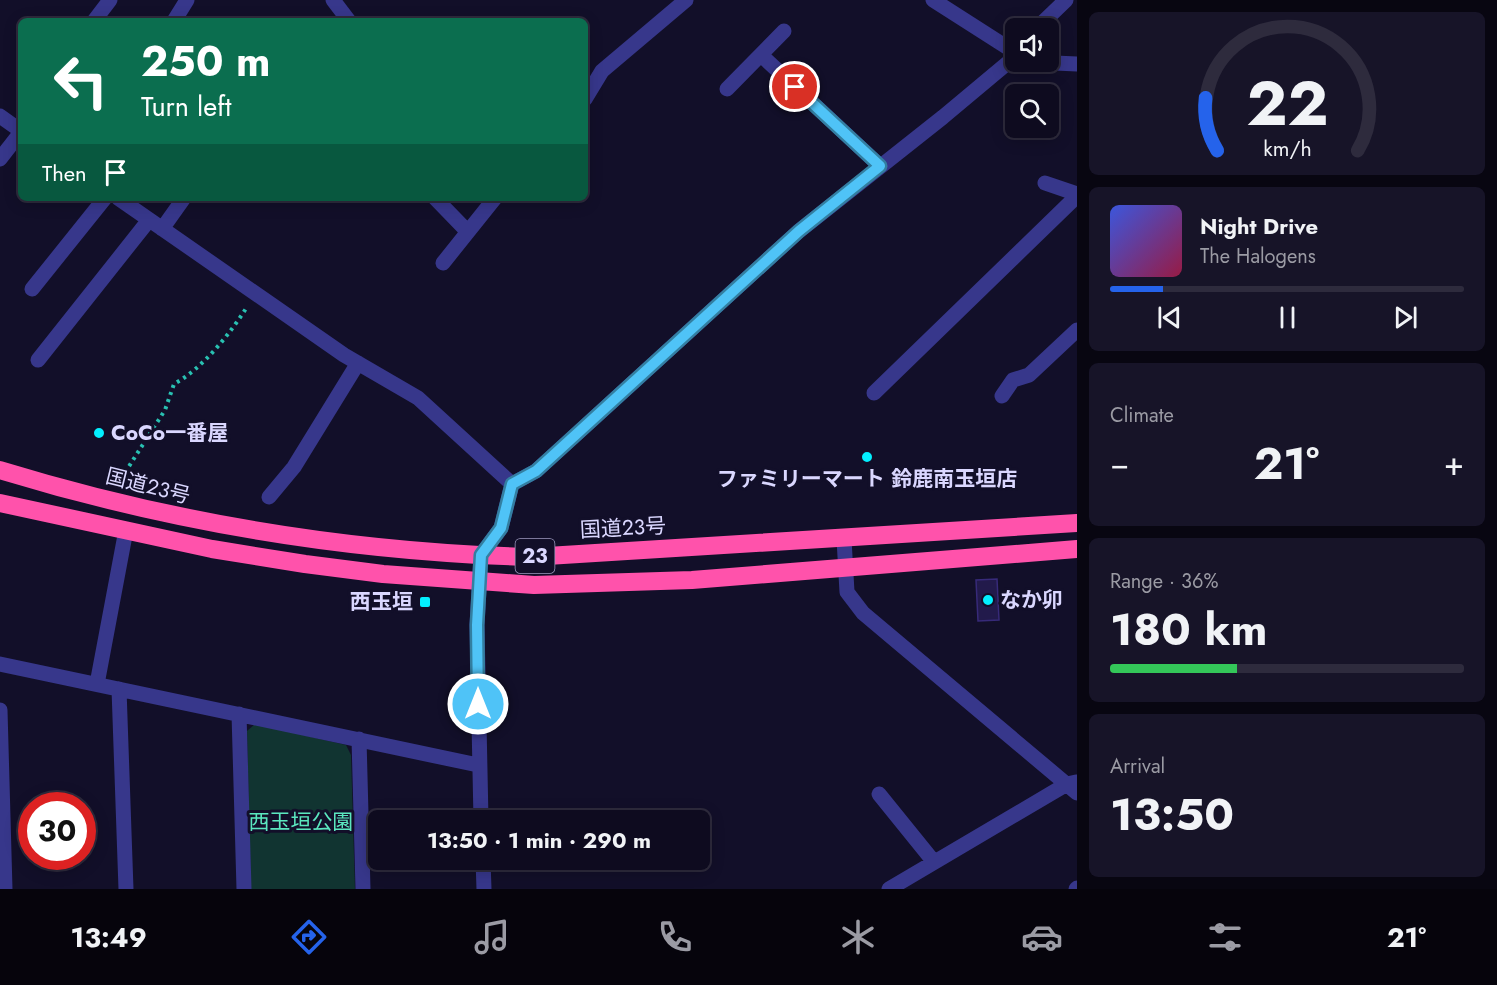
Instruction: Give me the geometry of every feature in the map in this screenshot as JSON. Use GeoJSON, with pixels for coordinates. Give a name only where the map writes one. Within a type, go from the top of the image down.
{"type":"FeatureCollection","features":[{"type":"Feature","properties":{"kind":"highway","name":"国道23号"},"geometry":{"type":"LineString","coordinates":[[0,470],[120,503],[261,533],[481,555],[531,556],[844,539],[1077,523]]}},
{"type":"Feature","properties":{"kind":"highway","name":"23"},"geometry":{"type":"LineString","coordinates":[[0,503],[212,549],[305,564],[481,582],[534,585],[692,580],[1077,549]]}},
{"type":"Feature","properties":{"kind":"street"},"geometry":{"type":"LineString","coordinates":[[96,18],[110,0]]}},
{"type":"Feature","properties":{"kind":"street"},"geometry":{"type":"LineString","coordinates":[[176,18],[187,0]]}},
{"type":"Feature","properties":{"kind":"street"},"geometry":{"type":"LineString","coordinates":[[333,0],[341,18]]}},
{"type":"Feature","properties":{"kind":"street"},"geometry":{"type":"LineString","coordinates":[[588,94],[602,71],[686,0]]}},
{"type":"Feature","properties":{"kind":"street"},"geometry":{"type":"LineString","coordinates":[[933,0],[1005,48]]}},
{"type":"Feature","properties":{"kind":"street"},"geometry":{"type":"LineString","coordinates":[[1047,18],[1066,0]]}},
{"type":"Feature","properties":{"kind":"street"},"geometry":{"type":"LineString","coordinates":[[727,89],[784,31]]}},
{"type":"Feature","properties":{"kind":"street"},"geometry":{"type":"LineString","coordinates":[[761,55],[880,166]]}},
{"type":"Feature","properties":{"kind":"street"},"geometry":{"type":"LineString","coordinates":[[1059,63],[1077,64]]}},
{"type":"Feature","properties":{"kind":"street"},"geometry":{"type":"LineString","coordinates":[[480,810],[477,625],[481,555],[501,528],[512,484],[536,471],[799,231],[944,117],[1005,64]]}},
{"type":"Feature","properties":{"kind":"street"},"geometry":{"type":"LineString","coordinates":[[0,116],[18,130]]}},
{"type":"Feature","properties":{"kind":"street"},"geometry":{"type":"LineString","coordinates":[[0,159],[18,136]]}},
{"type":"Feature","properties":{"kind":"street"},"geometry":{"type":"LineString","coordinates":[[874,393],[1077,195],[1045,183]]}},
{"type":"Feature","properties":{"kind":"street"},"geometry":{"type":"LineString","coordinates":[[32,289],[103,201]]}},
{"type":"Feature","properties":{"kind":"street"},"geometry":{"type":"LineString","coordinates":[[122,201],[358,363],[418,398],[512,484]]}},
{"type":"Feature","properties":{"kind":"street"},"geometry":{"type":"LineString","coordinates":[[38,360],[155,224],[181,201]]}},
{"type":"Feature","properties":{"kind":"street"},"geometry":{"type":"LineString","coordinates":[[438,201],[466,231]]}},
{"type":"Feature","properties":{"kind":"street"},"geometry":{"type":"LineString","coordinates":[[442,263],[492,201]]}},
{"type":"Feature","properties":{"kind":"street"},"geometry":{"type":"LineString","coordinates":[[1002,396],[1013,381],[1029,375],[1076,331]]}},
{"type":"Feature","properties":{"kind":"street"},"geometry":{"type":"LineString","coordinates":[[269,497],[294,467],[358,363]]}},
{"type":"Feature","properties":{"kind":"street"},"geometry":{"type":"LineString","coordinates":[[97,684],[126,530]]}},
{"type":"Feature","properties":{"kind":"street"},"geometry":{"type":"LineString","coordinates":[[844,539],[847,592],[863,613],[1074,786],[934,862],[910,884],[889,889]]}},
{"type":"Feature","properties":{"kind":"street"},"geometry":{"type":"LineString","coordinates":[[0,664],[478,765]]}},
{"type":"Feature","properties":{"kind":"street"},"geometry":{"type":"LineString","coordinates":[[119,688],[126,889]]}},
{"type":"Feature","properties":{"kind":"street"},"geometry":{"type":"LineString","coordinates":[[0,710],[5,889]]}},
{"type":"Feature","properties":{"kind":"street"},"geometry":{"type":"LineString","coordinates":[[239,714],[244,889]]}},
{"type":"Feature","properties":{"kind":"street"},"geometry":{"type":"LineString","coordinates":[[359,739],[363,889]]}},
{"type":"Feature","properties":{"kind":"street"},"geometry":{"type":"LineString","coordinates":[[879,794],[934,862]]}},
{"type":"Feature","properties":{"kind":"street"},"geometry":{"type":"LineString","coordinates":[[483,870],[484,889]]}},
{"type":"Feature","properties":{"kind":"path"},"geometry":{"type":"LineString","coordinates":[[117,485],[165,410],[174,384],[186,377],[220,342],[236,324],[255,294]]}},
{"type":"Feature","properties":{"kind":"green space","name":"西玉垣公園"},"geometry":{"type":"Polygon","coordinates":[[[255,724],[346,745],[351,755],[355,889],[251,889],[247,731],[255,724]]]}},
{"type":"Feature","properties":{"kind":"building","name":"なか卯"},"geometry":{"type":"Polygon","coordinates":[[[997,579],[999,620],[978,621],[976,580],[997,579]]]}},
{"type":"Feature","properties":{"kind":"place","name":"CoCo一番屋"},"geometry":{"type":"Point","coordinates":[99,433]}},
{"type":"Feature","properties":{"kind":"place","name":"ファミリーマート 鈴鹿南玉垣店"},"geometry":{"type":"Point","coordinates":[867,457]}},
{"type":"Feature","properties":{"kind":"place","name":"なか卯"},"geometry":{"type":"Point","coordinates":[988,600]}},
{"type":"Feature","properties":{"kind":"place","name":"西玉垣"},"geometry":{"type":"Point","coordinates":[425,602]}},
{"type":"Feature","properties":{"kind":"route"},"geometry":{"type":"LineString","coordinates":[[478,704],[477,625],[481,555],[501,528],[512,484],[536,471],[799,231],[880,166],[795,87]]}}]}
